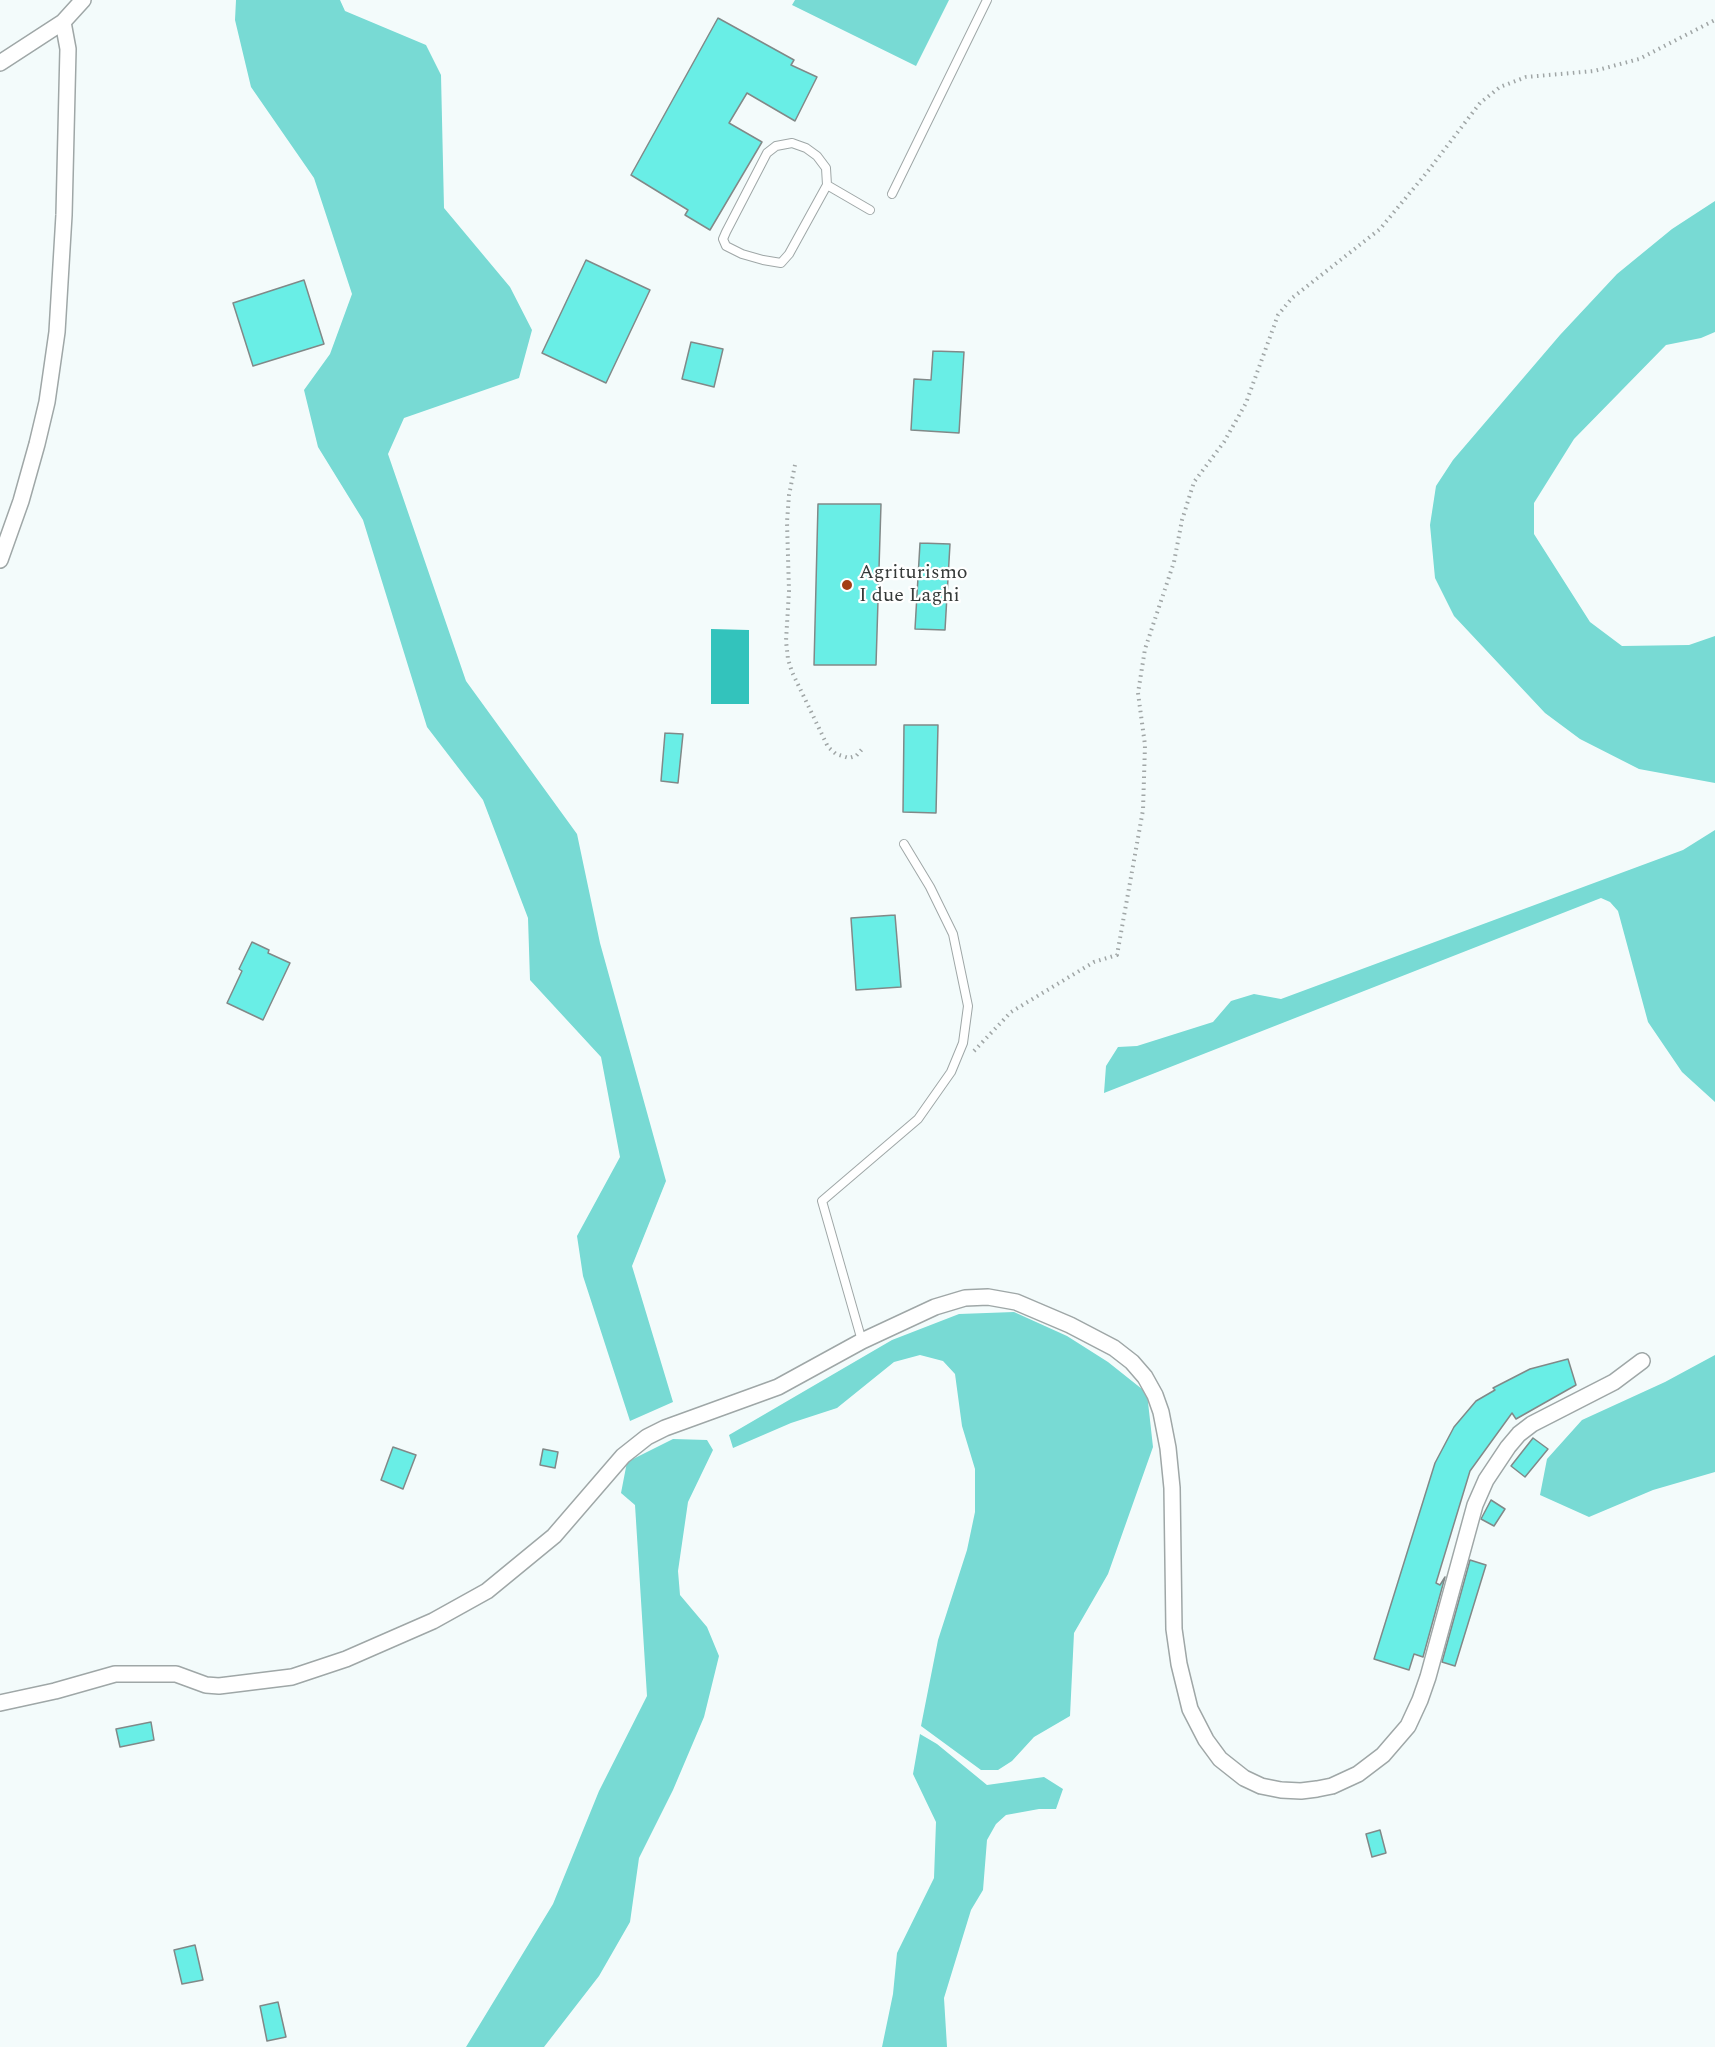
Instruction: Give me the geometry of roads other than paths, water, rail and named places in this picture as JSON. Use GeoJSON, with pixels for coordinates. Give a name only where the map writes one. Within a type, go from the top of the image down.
{"type":"FeatureCollection","features":[{"type":"Feature","properties":{"kind":"street"},"geometry":{"type":"LineString","coordinates":[[0,63],[63,22],[83,0]]}},
{"type":"Feature","properties":{"kind":"street"},"geometry":{"type":"LineString","coordinates":[[0,560],[28,480],[37,444],[47,402],[57,332],[64,215],[68,49],[63,22]]}},
{"type":"Feature","properties":{"kind":"street"},"geometry":{"type":"LineString","coordinates":[[0,1703],[55,1691],[114,1674],[180,1675],[206,1685],[219,1686],[298,1676],[346,1659],[434,1621],[487,1591],[554,1536],[622,1456],[647,1437],[676,1424],[778,1387],[862,1341],[935,1307],[965,1298],[1000,1298],[1070,1325],[1114,1348],[1139,1369],[1155,1395],[1168,1448],[1172,1488],[1174,1629],[1179,1664],[1190,1709],[1206,1740],[1230,1769],[1252,1783],[1272,1789],[1292,1791],[1332,1786],[1358,1774],[1383,1755],[1408,1726],[1428,1677],[1475,1505],[1486,1480],[1508,1447],[1532,1424],[1614,1382],[1642,1362]]}},
{"type":"Feature","properties":{"kind":"lane"},"geometry":{"type":"LineString","coordinates":[[892,194],[987,0]]}},
{"type":"Feature","properties":{"kind":"lane"},"geometry":{"type":"LineString","coordinates":[[792,143],[818,156],[826,168],[827,185],[789,254],[781,262],[742,254],[726,246],[723,239],[726,231],[767,153],[776,146],[792,143]]}},
{"type":"Feature","properties":{"kind":"lane"},"geometry":{"type":"LineString","coordinates":[[827,185],[870,210]]}},
{"type":"Feature","properties":{"kind":"lane"},"geometry":{"type":"LineString","coordinates":[[862,1341],[822,1201],[918,1119],[951,1072],[963,1043],[968,1006],[953,934],[930,887],[904,844]]}},
{"type":"Feature","properties":{"kind":"place","name":"Agriturismo I due Laghi"},"geometry":{"type":"Point","coordinates":[847,585]}}]}
